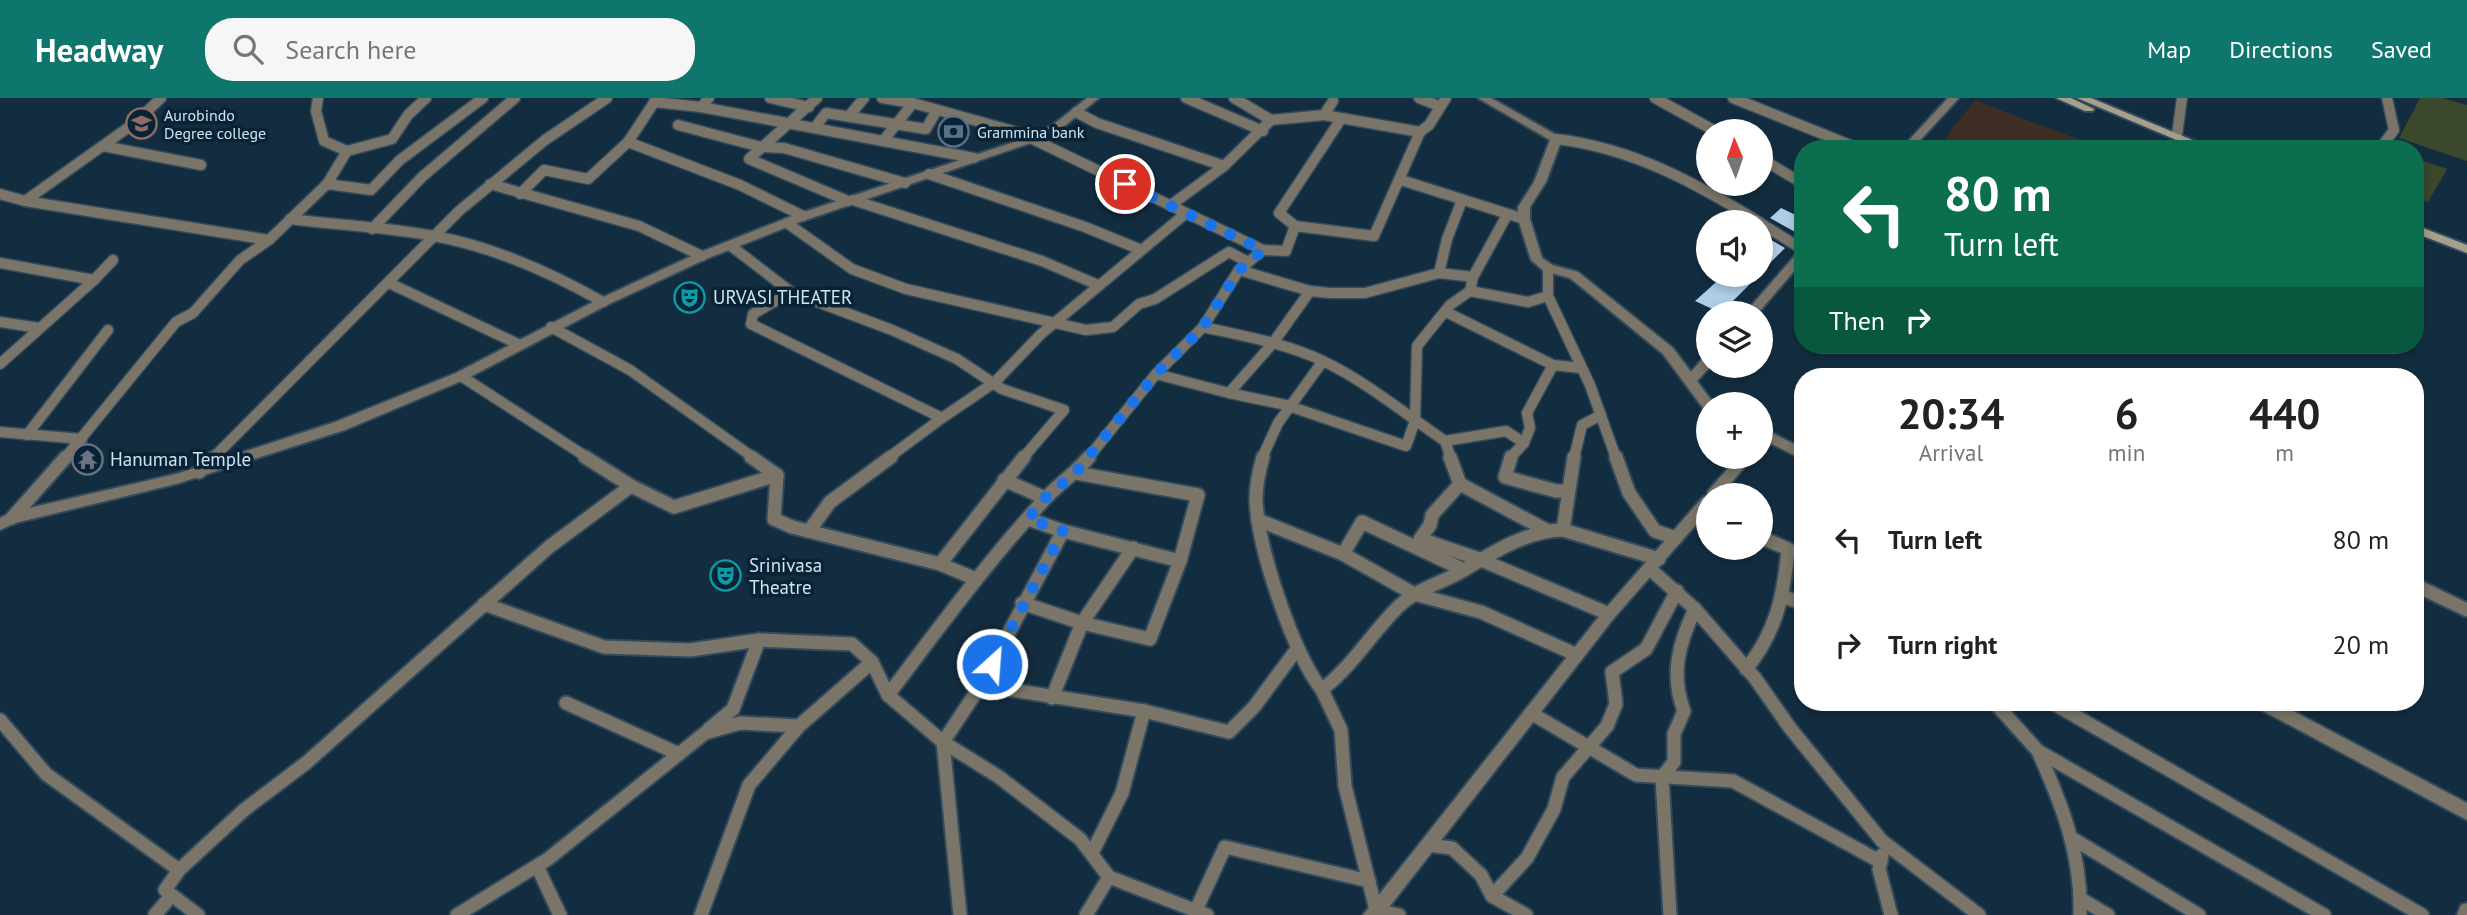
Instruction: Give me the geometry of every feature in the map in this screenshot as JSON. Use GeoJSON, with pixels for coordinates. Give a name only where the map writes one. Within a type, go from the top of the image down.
{"type":"FeatureCollection","features":[{"type":"Feature","properties":{"kind":"main road"},"geometry":{"type":"LineString","coordinates":[[2061,98],[2166,140]]}},
{"type":"Feature","properties":{"kind":"main road"},"geometry":{"type":"LineString","coordinates":[[2082,98],[2188,140]]}},
{"type":"Feature","properties":{"kind":"main road"},"geometry":{"type":"LineString","coordinates":[[2424,232],[2467,249]]}},
{"type":"Feature","properties":{"kind":"main road"},"geometry":{"type":"LineString","coordinates":[[2424,242],[2467,258]]}},
{"type":"Feature","properties":{"kind":"street"},"geometry":{"type":"LineString","coordinates":[[25,201],[135,122],[161,98]]}},
{"type":"Feature","properties":{"kind":"street"},"geometry":{"type":"LineString","coordinates":[[318,98],[316,111],[324,141],[347,151],[391,139],[408,115],[426,98]]}},
{"type":"Feature","properties":{"kind":"street"},"geometry":{"type":"LineString","coordinates":[[327,184],[371,190],[400,160],[484,98]]}},
{"type":"Feature","properties":{"kind":"street"},"geometry":{"type":"LineString","coordinates":[[372,229],[422,177],[515,98]]}},
{"type":"Feature","properties":{"kind":"street"},"geometry":{"type":"LineString","coordinates":[[199,472],[434,236],[490,184],[545,139],[607,98]]}},
{"type":"Feature","properties":{"kind":"street"},"geometry":{"type":"LineString","coordinates":[[709,98],[678,125],[761,146],[784,148],[905,183]]}},
{"type":"Feature","properties":{"kind":"street"},"geometry":{"type":"LineString","coordinates":[[770,98],[809,107]]}},
{"type":"Feature","properties":{"kind":"street"},"geometry":{"type":"LineString","coordinates":[[817,98],[749,159],[851,201],[1042,261],[1098,285]]}},
{"type":"Feature","properties":{"kind":"street"},"geometry":{"type":"LineString","coordinates":[[849,116],[864,98]]}},
{"type":"Feature","properties":{"kind":"street"},"geometry":{"type":"LineString","coordinates":[[6,521],[199,472],[340,426],[461,376],[551,327],[702,256],[803,216],[1016,143],[1033,141],[1059,127],[1094,98]]}},
{"type":"Feature","properties":{"kind":"street"},"geometry":{"type":"LineString","coordinates":[[1186,98],[1263,131]]}},
{"type":"Feature","properties":{"kind":"street"},"geometry":{"type":"LineString","coordinates":[[1234,98],[1271,120],[1324,115],[1420,132]]}},
{"type":"Feature","properties":{"kind":"street"},"geometry":{"type":"LineString","coordinates":[[1341,120],[1279,212],[1295,226],[1374,236],[1420,132],[1429,125],[1442,102],[1419,98]]}},
{"type":"Feature","properties":{"kind":"street"},"geometry":{"type":"LineString","coordinates":[[1483,98],[1556,139],[1586,141],[1679,172],[1739,210]]}},
{"type":"Feature","properties":{"kind":"street"},"geometry":{"type":"LineString","coordinates":[[1655,98],[1696,121]]}},
{"type":"Feature","properties":{"kind":"street"},"geometry":{"type":"LineString","coordinates":[[1733,98],[1838,140]]}},
{"type":"Feature","properties":{"kind":"street"},"geometry":{"type":"LineString","coordinates":[[1914,140],[1954,98]]}},
{"type":"Feature","properties":{"kind":"street"},"geometry":{"type":"LineString","coordinates":[[2177,135],[2182,98]]}},
{"type":"Feature","properties":{"kind":"street"},"geometry":{"type":"LineString","coordinates":[[2387,98],[2394,130],[2387,140]]}},
{"type":"Feature","properties":{"kind":"street"},"geometry":{"type":"LineString","coordinates":[[875,120],[887,99],[913,103],[1000,126],[1263,250],[1286,251],[1295,226]]}},
{"type":"Feature","properties":{"kind":"street"},"geometry":{"type":"LineString","coordinates":[[1324,115],[1332,99]]}},
{"type":"Feature","properties":{"kind":"street"},"geometry":{"type":"LineString","coordinates":[[520,194],[544,170],[588,179],[628,142],[656,100],[974,158]]}},
{"type":"Feature","properties":{"kind":"street"},"geometry":{"type":"LineString","coordinates":[[883,141],[913,103]]}},
{"type":"Feature","properties":{"kind":"street"},"geometry":{"type":"LineString","coordinates":[[815,127],[826,113],[926,129],[937,110]]}},
{"type":"Feature","properties":{"kind":"street"},"geometry":{"type":"LineString","coordinates":[[1076,112],[1097,123],[1224,166]]}},
{"type":"Feature","properties":{"kind":"street"},"geometry":{"type":"LineString","coordinates":[[1171,205],[1224,166],[1263,131],[1271,120]]}},
{"type":"Feature","properties":{"kind":"street"},"geometry":{"type":"LineString","coordinates":[[1556,139],[1540,181],[1524,207],[1524,219],[1537,260],[1548,268],[1574,275],[1668,351],[1697,392]]}},
{"type":"Feature","properties":{"kind":"street"},"geometry":{"type":"LineString","coordinates":[[628,142],[740,185],[803,216]]}},
{"type":"Feature","properties":{"kind":"street"},"geometry":{"type":"LineString","coordinates":[[103,146],[201,165]]}},
{"type":"Feature","properties":{"kind":"street"},"geometry":{"type":"LineString","coordinates":[[767,165],[784,148]]}},
{"type":"Feature","properties":{"kind":"street"},"geometry":{"type":"LineString","coordinates":[[6,521],[82,439],[176,322],[193,313],[240,260],[269,240],[327,184],[347,151]]}},
{"type":"Feature","properties":{"kind":"street"},"geometry":{"type":"LineString","coordinates":[[1773,166],[1794,178]]}},
{"type":"Feature","properties":{"kind":"street"},"geometry":{"type":"LineString","coordinates":[[929,174],[1085,227],[1139,249]]}},
{"type":"Feature","properties":{"kind":"street"},"geometry":{"type":"LineString","coordinates":[[1401,180],[1524,219]]}},
{"type":"Feature","properties":{"kind":"street"},"geometry":{"type":"LineString","coordinates":[[490,184],[639,226],[702,256]]}},
{"type":"Feature","properties":{"kind":"street"},"geometry":{"type":"LineString","coordinates":[[0,194],[25,201],[269,240]]}},
{"type":"Feature","properties":{"kind":"street"},"geometry":{"type":"LineString","coordinates":[[1439,273],[1447,240],[1462,200]]}},
{"type":"Feature","properties":{"kind":"street"},"geometry":{"type":"LineString","coordinates":[[809,531],[830,502],[995,382],[1052,324],[1139,249],[1185,214]]}},
{"type":"Feature","properties":{"kind":"street"},"geometry":{"type":"LineString","coordinates":[[1156,374],[1286,405],[1405,446],[1415,421],[1417,346],[1450,305],[1469,291],[1507,215]]}},
{"type":"Feature","properties":{"kind":"street"},"geometry":{"type":"LineString","coordinates":[[290,219],[434,236],[514,258],[561,277],[603,302]]}},
{"type":"Feature","properties":{"kind":"street"},"geometry":{"type":"LineString","coordinates":[[787,223],[852,269],[906,289],[1086,330],[1112,327],[1139,304],[1155,299],[1229,253],[1244,266],[1310,291],[1365,293],[1439,273],[1474,277]]}},
{"type":"Feature","properties":{"kind":"street"},"geometry":{"type":"LineString","coordinates":[[1773,231],[1794,244]]}},
{"type":"Feature","properties":{"kind":"street"},"geometry":{"type":"LineString","coordinates":[[732,246],[791,292],[914,339],[957,359],[1002,388],[1064,410],[1004,480],[940,564]]}},
{"type":"Feature","properties":{"kind":"street"},"geometry":{"type":"LineString","coordinates":[[888,695],[976,579],[1045,498],[1076,472],[1156,374],[1203,327],[1244,266],[1263,250]]}},
{"type":"Feature","properties":{"kind":"street"},"geometry":{"type":"LineString","coordinates":[[1,361],[94,280],[113,260]]}},
{"type":"Feature","properties":{"kind":"street"},"geometry":{"type":"LineString","coordinates":[[0,263],[94,280]]}},
{"type":"Feature","properties":{"kind":"street"},"geometry":{"type":"LineString","coordinates":[[1762,301],[1794,264]]}},
{"type":"Feature","properties":{"kind":"street"},"geometry":{"type":"LineString","coordinates":[[1548,268],[1548,296],[1601,415],[1629,494],[1655,531],[1675,538]]}},
{"type":"Feature","properties":{"kind":"street"},"geometry":{"type":"LineString","coordinates":[[389,283],[518,344]]}},
{"type":"Feature","properties":{"kind":"street"},"geometry":{"type":"LineString","coordinates":[[1229,393],[1273,343],[1310,291]]}},
{"type":"Feature","properties":{"kind":"street"},"geometry":{"type":"LineString","coordinates":[[1469,291],[1528,302],[1548,296]]}},
{"type":"Feature","properties":{"kind":"street"},"geometry":{"type":"LineString","coordinates":[[791,292],[753,314],[751,324],[942,418]]}},
{"type":"Feature","properties":{"kind":"street"},"geometry":{"type":"LineString","coordinates":[[1447,312],[1553,365],[1581,369]]}},
{"type":"Feature","properties":{"kind":"street"},"geometry":{"type":"LineString","coordinates":[[0,322],[40,328]]}},
{"type":"Feature","properties":{"kind":"street"},"geometry":{"type":"LineString","coordinates":[[551,327],[630,370],[777,475]]}},
{"type":"Feature","properties":{"kind":"street"},"geometry":{"type":"LineString","coordinates":[[1203,327],[1273,343],[1323,361],[1389,399],[1398,410],[1445,441],[1460,484],[1546,530]]}},
{"type":"Feature","properties":{"kind":"street"},"geometry":{"type":"LineString","coordinates":[[27,435],[108,330]]}},
{"type":"Feature","properties":{"kind":"street"},"geometry":{"type":"LineString","coordinates":[[1323,361],[1286,405],[1264,446],[1254,486],[1258,520],[1297,649],[1306,671],[1322,690],[1341,730],[1345,786],[1374,912]]}},
{"type":"Feature","properties":{"kind":"street"},"geometry":{"type":"LineString","coordinates":[[1553,365],[1527,413],[1530,428],[1524,443],[1511,455],[1505,477],[1556,491],[1568,491]]}},
{"type":"Feature","properties":{"kind":"street"},"geometry":{"type":"LineString","coordinates":[[1689,382],[1696,374]]}},
{"type":"Feature","properties":{"kind":"street"},"geometry":{"type":"LineString","coordinates":[[461,376],[631,486],[674,507],[777,475]]}},
{"type":"Feature","properties":{"kind":"street"},"geometry":{"type":"LineString","coordinates":[[1563,530],[1582,425],[1601,415]]}},
{"type":"Feature","properties":{"kind":"street"},"geometry":{"type":"LineString","coordinates":[[1445,441],[1506,431],[1524,443]]}},
{"type":"Feature","properties":{"kind":"street"},"geometry":{"type":"LineString","coordinates":[[0,432],[82,439]]}},
{"type":"Feature","properties":{"kind":"street"},"geometry":{"type":"LineString","coordinates":[[1773,440],[1794,450]]}},
{"type":"Feature","properties":{"kind":"street"},"geometry":{"type":"LineString","coordinates":[[1723,483],[1736,469]]}},
{"type":"Feature","properties":{"kind":"street"},"geometry":{"type":"LineString","coordinates":[[1022,603],[1082,623],[1150,639],[1180,561],[1198,495],[1076,472]]}},
{"type":"Feature","properties":{"kind":"street"},"geometry":{"type":"LineString","coordinates":[[777,475],[774,519],[809,531],[940,564],[976,579]]}},
{"type":"Feature","properties":{"kind":"street"},"geometry":{"type":"LineString","coordinates":[[1004,480],[1045,498]]}},
{"type":"Feature","properties":{"kind":"street"},"geometry":{"type":"LineString","coordinates":[[1419,543],[1430,526],[1432,515],[1460,484]]}},
{"type":"Feature","properties":{"kind":"street"},"geometry":{"type":"LineString","coordinates":[[198,915],[164,890],[178,870],[244,810],[306,763],[549,547],[631,486]]}},
{"type":"Feature","properties":{"kind":"street"},"geometry":{"type":"LineString","coordinates":[[1374,912],[1609,614],[1675,538],[1696,518]]}},
{"type":"Feature","properties":{"kind":"street"},"geometry":{"type":"LineString","coordinates":[[1028,519],[1063,531],[1180,561]]}},
{"type":"Feature","properties":{"kind":"street"},"geometry":{"type":"LineString","coordinates":[[1258,520],[1343,554],[1414,594],[1480,612],[1577,655]]}},
{"type":"Feature","properties":{"kind":"street"},"geometry":{"type":"LineString","coordinates":[[1343,554],[1362,522],[1387,536],[1479,559],[1609,614]]}},
{"type":"Feature","properties":{"kind":"street"},"geometry":{"type":"LineString","coordinates":[[1322,690],[1347,670],[1398,607],[1414,594],[1464,570],[1479,559],[1546,530],[1563,530],[1655,564],[1746,669],[1882,841],[1979,915]]}},
{"type":"Feature","properties":{"kind":"street"},"geometry":{"type":"LineString","coordinates":[[960,915],[943,741],[981,684],[1022,603],[1063,531]]}},
{"type":"Feature","properties":{"kind":"street"},"geometry":{"type":"LineString","coordinates":[[1419,543],[1464,570]]}},
{"type":"Feature","properties":{"kind":"street"},"geometry":{"type":"LineString","coordinates":[[1746,669],[1765,648],[1784,597],[1788,549],[1773,543]]}},
{"type":"Feature","properties":{"kind":"street"},"geometry":{"type":"LineString","coordinates":[[1052,698],[1082,623],[1133,548]]}},
{"type":"Feature","properties":{"kind":"street"},"geometry":{"type":"LineString","coordinates":[[2424,589],[2467,610]]}},
{"type":"Feature","properties":{"kind":"street"},"geometry":{"type":"LineString","coordinates":[[1492,896],[1527,858],[1554,809],[1563,777],[1606,726],[1616,704],[1612,672],[1646,649],[1677,591]]}},
{"type":"Feature","properties":{"kind":"street"},"geometry":{"type":"LineString","coordinates":[[1784,597],[1794,600]]}},
{"type":"Feature","properties":{"kind":"street"},"geometry":{"type":"LineString","coordinates":[[484,604],[604,647],[690,650],[759,640],[852,643],[872,662],[888,695],[943,741],[999,777],[1080,839],[1109,877],[1202,913],[1225,847],[1369,881]]}},
{"type":"Feature","properties":{"kind":"street"},"geometry":{"type":"LineString","coordinates":[[1670,915],[1667,901],[1662,778],[1674,762],[1674,734],[1684,712],[1678,699],[1674,665],[1683,632],[1695,609]]}},
{"type":"Feature","properties":{"kind":"street"},"geometry":{"type":"LineString","coordinates":[[457,915],[475,910],[537,866],[733,709],[759,640]]}},
{"type":"Feature","properties":{"kind":"street"},"geometry":{"type":"LineString","coordinates":[[981,684],[1052,698],[1144,711],[1229,732],[1254,706],[1297,649]]}},
{"type":"Feature","properties":{"kind":"street"},"geometry":{"type":"LineString","coordinates":[[701,915],[750,785],[799,726],[872,662]]}},
{"type":"Feature","properties":{"kind":"street"},"geometry":{"type":"LineString","coordinates":[[566,703],[678,754]]}},
{"type":"Feature","properties":{"kind":"street"},"geometry":{"type":"LineString","coordinates":[[1092,853],[1122,793],[1144,711]]}},
{"type":"Feature","properties":{"kind":"street"},"geometry":{"type":"LineString","coordinates":[[2002,711],[2038,751],[2324,915]]}},
{"type":"Feature","properties":{"kind":"street"},"geometry":{"type":"LineString","coordinates":[[2067,711],[2422,915]]}},
{"type":"Feature","properties":{"kind":"street"},"geometry":{"type":"LineString","coordinates":[[2279,711],[2467,812]]}},
{"type":"Feature","properties":{"kind":"street"},"geometry":{"type":"LineString","coordinates":[[1531,713],[1636,775],[1732,781],[1881,863]]}},
{"type":"Feature","properties":{"kind":"street"},"geometry":{"type":"LineString","coordinates":[[0,720],[46,774],[178,870]]}},
{"type":"Feature","properties":{"kind":"street"},"geometry":{"type":"LineString","coordinates":[[705,733],[740,723],[799,726]]}},
{"type":"Feature","properties":{"kind":"street"},"geometry":{"type":"LineString","coordinates":[[2038,751],[2076,840],[2080,915]]}},
{"type":"Feature","properties":{"kind":"street"},"geometry":{"type":"LineString","coordinates":[[2076,840],[2199,915]]}},
{"type":"Feature","properties":{"kind":"street"},"geometry":{"type":"LineString","coordinates":[[1882,841],[1879,869],[1891,915]]}},
{"type":"Feature","properties":{"kind":"street"},"geometry":{"type":"LineString","coordinates":[[1427,845],[1452,848],[1481,875],[1492,896],[1526,915]]}},
{"type":"Feature","properties":{"kind":"street"},"geometry":{"type":"LineString","coordinates":[[537,866],[560,915]]}},
{"type":"Feature","properties":{"kind":"street"},"geometry":{"type":"LineString","coordinates":[[1086,915],[1109,877]]}},
{"type":"Feature","properties":{"kind":"street"},"geometry":{"type":"LineString","coordinates":[[155,915],[171,896]]}},
{"type":"Feature","properties":{"kind":"street"},"geometry":{"type":"LineString","coordinates":[[2081,899],[2108,915]]}},
{"type":"Feature","properties":{"kind":"street"},"geometry":{"type":"LineString","coordinates":[[1374,912],[1399,915]]}},
{"type":"Feature","properties":{"kind":"shaded area"},"geometry":{"type":"Polygon","coordinates":[[[1975,100],[2081,140],[1944,140],[1975,100]]]}},
{"type":"Feature","properties":{"kind":"green space"},"geometry":{"type":"Polygon","coordinates":[[[2420,98],[2443,98],[2467,105],[2467,161],[2424,146],[2424,140],[2399,138],[2420,98]]]}},
{"type":"Feature","properties":{"kind":"green space"},"geometry":{"type":"Polygon","coordinates":[[[2424,161],[2447,169],[2428,202],[2424,200],[2424,161]]]}},
{"type":"Feature","properties":{"kind":"building"},"geometry":{"type":"Polygon","coordinates":[[[1781,208],[1794,214],[1794,231],[1773,220],[1773,215],[1781,208]]]}},
{"type":"Feature","properties":{"kind":"building"},"geometry":{"type":"Polygon","coordinates":[[[1773,241],[1785,248],[1773,260],[1773,241]]]}},
{"type":"Feature","properties":{"kind":"building"},"geometry":{"type":"Polygon","coordinates":[[[1711,287],[1747,287],[1733,301],[1695,301],[1711,287]]]}},
{"type":"Feature","properties":{"kind":"place","name":"Aurobindo Degree college"},"geometry":{"type":"Point","coordinates":[141,124]}},
{"type":"Feature","properties":{"kind":"place","name":"Grammina bank"},"geometry":{"type":"Point","coordinates":[954,132]}},
{"type":"Feature","properties":{"kind":"place","name":"URVASI THEATER"},"geometry":{"type":"Point","coordinates":[690,297]}},
{"type":"Feature","properties":{"kind":"place","name":"Hanuman Temple"},"geometry":{"type":"Point","coordinates":[87,459]}},
{"type":"Feature","properties":{"kind":"place","name":"Srinivasa Theatre"},"geometry":{"type":"Point","coordinates":[726,576]}},
{"type":"Feature","properties":{"kind":"route"},"geometry":{"type":"LineString","coordinates":[[992,664],[1022,603],[1063,531],[1028,519],[1045,498],[1076,472],[1156,374],[1203,327],[1239,270],[1263,250],[1125,184]]}}]}
